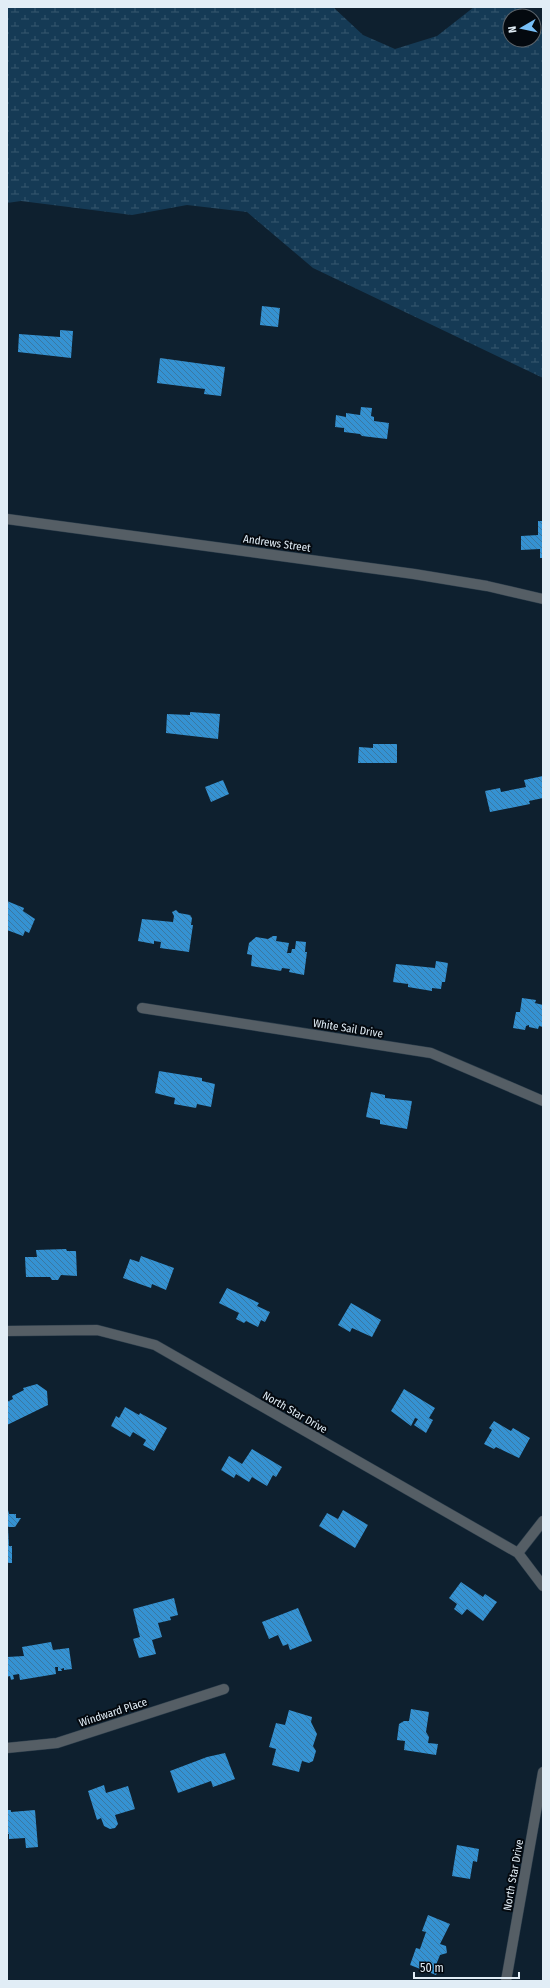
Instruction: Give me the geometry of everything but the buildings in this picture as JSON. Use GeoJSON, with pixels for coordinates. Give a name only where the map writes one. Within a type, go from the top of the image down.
{"type":"FeatureCollection","features":[{"type":"Feature","properties":{"kind":"street","name":"Andrews Street"},"geometry":{"type":"LineString","coordinates":[[7,519],[414,574],[487,586],[543,600]]}},
{"type":"Feature","properties":{"kind":"street","name":"White Sail Drive"},"geometry":{"type":"LineString","coordinates":[[142,1008],[431,1053],[543,1101]]}},
{"type":"Feature","properties":{"kind":"street","name":"North Star Drive"},"geometry":{"type":"LineString","coordinates":[[7,1331],[97,1330],[155,1345],[518,1553],[543,1586]]}},
{"type":"Feature","properties":{"kind":"street"},"geometry":{"type":"LineString","coordinates":[[518,1553],[543,1520]]}},
{"type":"Feature","properties":{"kind":"street","name":"Windward Place"},"geometry":{"type":"LineString","coordinates":[[7,1748],[58,1743],[224,1689]]}},
{"type":"Feature","properties":{"kind":"street","name":"North Star Drive"},"geometry":{"type":"LineString","coordinates":[[506,1981],[543,1772]]}},
{"type":"Feature","properties":{"kind":"green space"},"geometry":{"type":"Polygon","coordinates":[[[7,7],[333,7],[363,35],[395,49],[437,36],[474,7],[520,7],[521,8],[502,8],[502,48],[542,48],[542,30],[543,31],[543,378],[313,268],[247,212],[187,205],[132,215],[21,201],[7,203],[7,7]]]}}]}
